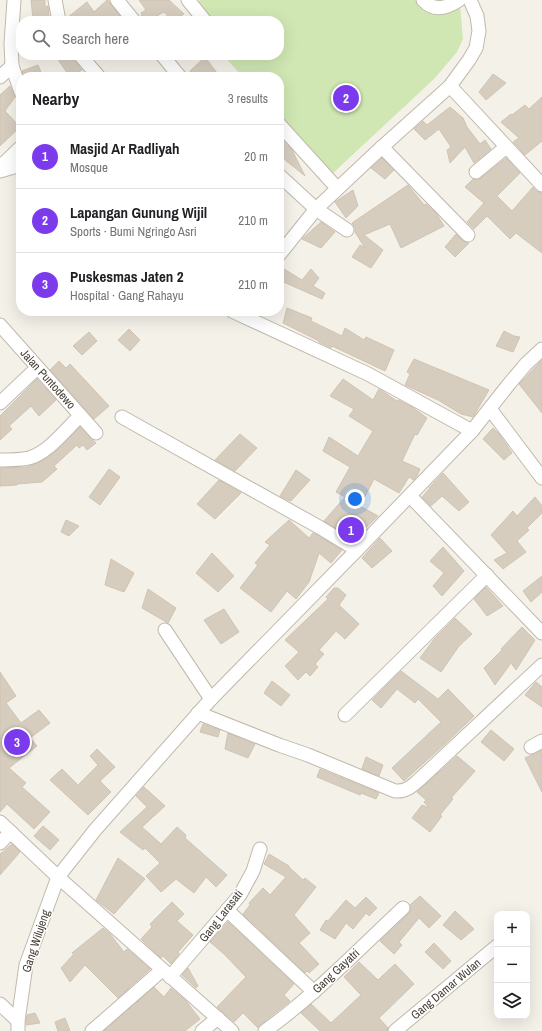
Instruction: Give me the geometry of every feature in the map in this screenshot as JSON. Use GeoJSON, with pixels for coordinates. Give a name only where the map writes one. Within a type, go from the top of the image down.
{"type":"FeatureCollection","features":[{"type":"Feature","properties":{"kind":"street"},"geometry":{"type":"LineString","coordinates":[[14,0],[11,44],[12,66],[16,78]]}},
{"type":"Feature","properties":{"kind":"street"},"geometry":{"type":"LineString","coordinates":[[55,0],[58,16]]}},
{"type":"Feature","properties":{"kind":"street"},"geometry":{"type":"LineString","coordinates":[[117,0],[130,16]]}},
{"type":"Feature","properties":{"kind":"street"},"geometry":{"type":"LineString","coordinates":[[189,0],[201,16]]}},
{"type":"Feature","properties":{"kind":"street"},"geometry":{"type":"LineString","coordinates":[[423,0],[433,7],[443,8],[459,0]]}},
{"type":"Feature","properties":{"kind":"street"},"geometry":{"type":"LineString","coordinates":[[284,249],[316,209],[337,188],[450,86],[476,48],[479,31],[477,16],[470,0]]}},
{"type":"Feature","properties":{"kind":"street"},"geometry":{"type":"LineString","coordinates":[[84,60],[95,72]]}},
{"type":"Feature","properties":{"kind":"street"},"geometry":{"type":"LineString","coordinates":[[166,60],[176,72]]}},
{"type":"Feature","properties":{"kind":"street"},"geometry":{"type":"LineString","coordinates":[[0,76],[12,66]]}},
{"type":"Feature","properties":{"kind":"street"},"geometry":{"type":"LineString","coordinates":[[450,86],[542,185]]}},
{"type":"Feature","properties":{"kind":"street"},"geometry":{"type":"LineString","coordinates":[[284,130],[337,188]]}},
{"type":"Feature","properties":{"kind":"street"},"geometry":{"type":"LineString","coordinates":[[382,147],[468,235]]}},
{"type":"Feature","properties":{"kind":"street"},"geometry":{"type":"LineString","coordinates":[[476,172],[506,147]]}},
{"type":"Feature","properties":{"kind":"street"},"geometry":{"type":"LineString","coordinates":[[0,167],[16,153]]}},
{"type":"Feature","properties":{"kind":"street"},"geometry":{"type":"LineString","coordinates":[[0,171],[16,166]]}},
{"type":"Feature","properties":{"kind":"street"},"geometry":{"type":"LineString","coordinates":[[284,180],[316,209],[347,230]]}},
{"type":"Feature","properties":{"kind":"street"},"geometry":{"type":"LineString","coordinates":[[243,316],[368,374],[472,431]]}},
{"type":"Feature","properties":{"kind":"street","name":"Jalan Puntodewo"},"geometry":{"type":"LineString","coordinates":[[0,326],[96,433]]}},
{"type":"Feature","properties":{"kind":"street","name":"Gang Wilujeng"},"geometry":{"type":"LineString","coordinates":[[18,1026],[26,965],[58,877],[95,830],[211,698],[472,431],[526,364],[542,349]]}},
{"type":"Feature","properties":{"kind":"street"},"geometry":{"type":"LineString","coordinates":[[0,403],[37,368]]}},
{"type":"Feature","properties":{"kind":"street"},"geometry":{"type":"LineString","coordinates":[[490,409],[542,478]]}},
{"type":"Feature","properties":{"kind":"street"},"geometry":{"type":"LineString","coordinates":[[0,460],[29,458],[40,453],[80,416]]}},
{"type":"Feature","properties":{"kind":"street"},"geometry":{"type":"LineString","coordinates":[[122,417],[318,526],[357,550]]}},
{"type":"Feature","properties":{"kind":"street"},"geometry":{"type":"LineString","coordinates":[[410,496],[542,633]]}},
{"type":"Feature","properties":{"kind":"street"},"geometry":{"type":"LineString","coordinates":[[345,715],[487,575]]}},
{"type":"Feature","properties":{"kind":"street"},"geometry":{"type":"LineString","coordinates":[[165,630],[211,698]]}},
{"type":"Feature","properties":{"kind":"street"},"geometry":{"type":"LineString","coordinates":[[198,713],[308,755],[395,791],[403,791],[422,778],[542,665]]}},
{"type":"Feature","properties":{"kind":"street"},"geometry":{"type":"LineString","coordinates":[[0,822],[58,877],[232,1031]]}},
{"type":"Feature","properties":{"kind":"street"},"geometry":{"type":"LineString","coordinates":[[0,843],[11,832]]}},
{"type":"Feature","properties":{"kind":"street","name":"Gang Larasati"},"geometry":{"type":"LineString","coordinates":[[92,1031],[166,974],[227,910],[240,895],[253,871],[260,849]]}},
{"type":"Feature","properties":{"kind":"street","name":"Gang Gayatri"},"geometry":{"type":"LineString","coordinates":[[265,1031],[314,992],[403,908]]}},
{"type":"Feature","properties":{"kind":"street"},"geometry":{"type":"LineString","coordinates":[[227,910],[314,992]]}},
{"type":"Feature","properties":{"kind":"street","name":"Gang Damar Wulan"},"geometry":{"type":"LineString","coordinates":[[395,1031],[496,947]]}},
{"type":"Feature","properties":{"kind":"street"},"geometry":{"type":"LineString","coordinates":[[0,1004],[18,1026]]}},
{"type":"Feature","properties":{"kind":"street"},"geometry":{"type":"LineString","coordinates":[[202,1031],[218,1018]]}},
{"type":"Feature","properties":{"kind":"green space"},"geometry":{"type":"Polygon","coordinates":[[[200,0],[415,0],[431,11],[460,5],[463,39],[457,52],[434,79],[331,175],[284,123],[284,72],[238,72],[228,60],[284,60],[284,16],[202,16],[193,6],[200,0]]]}},
{"type":"Feature","properties":{"kind":"building"},"geometry":{"type":"Polygon","coordinates":[[[31,0],[45,0],[45,7],[48,6],[49,16],[33,16],[31,0]]]}},
{"type":"Feature","properties":{"kind":"building"},"geometry":{"type":"Polygon","coordinates":[[[107,0],[120,16],[70,16],[87,2],[94,12],[107,0]]]}},
{"type":"Feature","properties":{"kind":"building"},"geometry":{"type":"Polygon","coordinates":[[[139,0],[169,0],[184,14],[181,16],[168,16],[164,12],[156,16],[142,16],[141,13],[146,10],[139,0]]]}},
{"type":"Feature","properties":{"kind":"building"},"geometry":{"type":"Polygon","coordinates":[[[58,60],[74,60],[82,70],[79,72],[67,72],[58,60]]]}},
{"type":"Feature","properties":{"kind":"building"},"geometry":{"type":"Polygon","coordinates":[[[202,60],[207,60],[216,72],[190,72],[202,60]]]}},
{"type":"Feature","properties":{"kind":"building"},"geometry":{"type":"Polygon","coordinates":[[[38,65],[41,72],[22,72],[38,65]]]}},
{"type":"Feature","properties":{"kind":"building"},"geometry":{"type":"Polygon","coordinates":[[[493,74],[506,83],[486,100],[479,92],[493,74]]]}},
{"type":"Feature","properties":{"kind":"building"},"geometry":{"type":"Polygon","coordinates":[[[10,86],[15,97],[5,111],[16,123],[16,131],[0,146],[0,95],[10,86]]]}},
{"type":"Feature","properties":{"kind":"building"},"geometry":{"type":"Polygon","coordinates":[[[542,97],[542,141],[525,155],[513,142],[519,138],[501,122],[525,105],[529,109],[542,97]]]}},
{"type":"Feature","properties":{"kind":"building"},"geometry":{"type":"Polygon","coordinates":[[[450,107],[463,118],[467,127],[480,144],[485,140],[491,149],[474,163],[465,147],[450,163],[447,150],[451,147],[439,129],[425,140],[414,129],[423,121],[427,125],[450,107]]]}},
{"type":"Feature","properties":{"kind":"building"},"geometry":{"type":"Polygon","coordinates":[[[284,141],[292,150],[305,176],[284,159],[284,141]]]}},
{"type":"Feature","properties":{"kind":"building"},"geometry":{"type":"Polygon","coordinates":[[[382,158],[394,170],[385,179],[371,168],[382,158]]]}},
{"type":"Feature","properties":{"kind":"building"},"geometry":{"type":"Polygon","coordinates":[[[506,158],[520,173],[497,196],[512,211],[533,187],[536,191],[542,193],[542,253],[516,233],[510,239],[487,216],[474,229],[467,222],[484,203],[465,187],[473,179],[477,180],[481,178],[506,158]]]}},
{"type":"Feature","properties":{"kind":"building"},"geometry":{"type":"Polygon","coordinates":[[[408,185],[424,205],[426,204],[436,213],[444,226],[401,248],[390,224],[364,235],[383,250],[371,268],[352,257],[360,245],[365,248],[355,232],[355,228],[356,229],[352,223],[408,185]]]}},
{"type":"Feature","properties":{"kind":"building"},"geometry":{"type":"Polygon","coordinates":[[[353,190],[358,206],[346,218],[335,202],[353,190]]]}},
{"type":"Feature","properties":{"kind":"building"},"geometry":{"type":"Polygon","coordinates":[[[321,222],[335,232],[321,248],[302,239],[321,222]]]}},
{"type":"Feature","properties":{"kind":"building"},"geometry":{"type":"Polygon","coordinates":[[[456,234],[463,241],[469,243],[455,257],[445,247],[456,234]]]}},
{"type":"Feature","properties":{"kind":"building"},"geometry":{"type":"Polygon","coordinates":[[[284,269],[302,280],[311,269],[319,278],[313,286],[325,293],[322,299],[284,282],[284,269]]]}},
{"type":"Feature","properties":{"kind":"building"},"geometry":{"type":"Polygon","coordinates":[[[287,308],[312,318],[311,321],[342,336],[345,328],[364,340],[366,337],[394,350],[385,371],[332,346],[331,348],[283,323],[287,308]]]}},
{"type":"Feature","properties":{"kind":"building"},"geometry":{"type":"Polygon","coordinates":[[[129,329],[140,340],[130,351],[118,340],[129,329]]]}},
{"type":"Feature","properties":{"kind":"building"},"geometry":{"type":"Polygon","coordinates":[[[504,331],[520,337],[513,352],[496,346],[504,331]]]}},
{"type":"Feature","properties":{"kind":"building"},"geometry":{"type":"Polygon","coordinates":[[[89,332],[97,341],[82,355],[73,346],[89,332]]]}},
{"type":"Feature","properties":{"kind":"building"},"geometry":{"type":"Polygon","coordinates":[[[414,359],[489,390],[473,417],[461,414],[438,400],[405,385],[410,374],[407,372],[414,359]]]}},
{"type":"Feature","properties":{"kind":"building"},"geometry":{"type":"Polygon","coordinates":[[[542,360],[542,413],[519,384],[542,360]]]}},
{"type":"Feature","properties":{"kind":"building"},"geometry":{"type":"Polygon","coordinates":[[[59,361],[66,368],[70,364],[109,406],[94,419],[50,370],[59,361]]]}},
{"type":"Feature","properties":{"kind":"building"},"geometry":{"type":"Polygon","coordinates":[[[37,379],[56,400],[39,416],[31,406],[9,426],[12,429],[0,440],[0,416],[37,379]]]}},
{"type":"Feature","properties":{"kind":"building"},"geometry":{"type":"Polygon","coordinates":[[[343,379],[373,400],[379,389],[397,401],[398,400],[412,407],[427,418],[417,435],[415,434],[402,461],[420,469],[417,476],[414,480],[409,477],[399,493],[374,479],[360,506],[378,516],[354,539],[324,521],[345,497],[336,492],[350,467],[323,451],[329,437],[358,456],[373,431],[349,416],[354,409],[330,396],[343,379]]]}},
{"type":"Feature","properties":{"kind":"building"},"geometry":{"type":"Polygon","coordinates":[[[80,427],[96,443],[87,450],[83,445],[79,448],[77,445],[54,466],[57,469],[42,482],[0,486],[0,468],[27,467],[40,462],[55,452],[80,427]]]}},
{"type":"Feature","properties":{"kind":"building"},"geometry":{"type":"Polygon","coordinates":[[[493,428],[512,453],[504,460],[483,439],[493,428]]]}},
{"type":"Feature","properties":{"kind":"building"},"geometry":{"type":"Polygon","coordinates":[[[240,434],[257,448],[235,471],[215,460],[240,434]]]}},
{"type":"Feature","properties":{"kind":"building"},"geometry":{"type":"Polygon","coordinates":[[[109,469],[120,477],[100,505],[89,497],[109,469]]]}},
{"type":"Feature","properties":{"kind":"building"},"geometry":{"type":"Polygon","coordinates":[[[296,470],[310,480],[291,501],[280,496],[296,470]]]}},
{"type":"Feature","properties":{"kind":"building"},"geometry":{"type":"Polygon","coordinates":[[[443,473],[469,502],[459,511],[442,496],[431,506],[422,497],[443,473]]]}},
{"type":"Feature","properties":{"kind":"building"},"geometry":{"type":"Polygon","coordinates":[[[219,480],[241,493],[215,519],[197,504],[219,480]]]}},
{"type":"Feature","properties":{"kind":"building"},"geometry":{"type":"Polygon","coordinates":[[[535,497],[542,506],[542,513],[527,528],[529,530],[517,541],[526,552],[503,569],[494,560],[507,553],[491,535],[513,511],[517,516],[535,497]]]}},
{"type":"Feature","properties":{"kind":"building"},"geometry":{"type":"Polygon","coordinates":[[[66,520],[79,526],[69,536],[61,532],[66,520]]]}},
{"type":"Feature","properties":{"kind":"building"},"geometry":{"type":"Polygon","coordinates":[[[289,520],[309,538],[313,533],[342,550],[331,563],[319,553],[309,582],[296,599],[287,591],[271,612],[240,588],[258,565],[255,563],[270,545],[265,542],[289,520]]]}},
{"type":"Feature","properties":{"kind":"building"},"geometry":{"type":"Polygon","coordinates":[[[380,538],[392,551],[372,568],[362,558],[380,538]]]}},
{"type":"Feature","properties":{"kind":"building"},"geometry":{"type":"Polygon","coordinates":[[[443,547],[464,571],[442,596],[433,586],[444,573],[430,561],[443,547]]]}},
{"type":"Feature","properties":{"kind":"building"},"geometry":{"type":"Polygon","coordinates":[[[212,553],[234,576],[218,592],[196,573],[212,553]]]}},
{"type":"Feature","properties":{"kind":"building"},"geometry":{"type":"Polygon","coordinates":[[[111,559],[134,573],[124,592],[105,585],[111,559]]]}},
{"type":"Feature","properties":{"kind":"building"},"geometry":{"type":"Polygon","coordinates":[[[542,576],[542,592],[531,602],[523,591],[542,576]]]}},
{"type":"Feature","properties":{"kind":"building"},"geometry":{"type":"Polygon","coordinates":[[[486,587],[503,606],[487,616],[474,599],[486,587]]]}},
{"type":"Feature","properties":{"kind":"building"},"geometry":{"type":"Polygon","coordinates":[[[334,588],[338,588],[346,595],[339,605],[359,624],[345,639],[336,631],[319,650],[324,654],[315,664],[318,667],[310,676],[306,672],[298,680],[285,666],[299,652],[285,640],[328,599],[326,597],[334,588]]]}},
{"type":"Feature","properties":{"kind":"building"},"geometry":{"type":"Polygon","coordinates":[[[148,589],[176,608],[168,623],[142,608],[148,589]]]}},
{"type":"Feature","properties":{"kind":"building"},"geometry":{"type":"Polygon","coordinates":[[[224,609],[239,632],[221,644],[204,620],[224,609]]]}},
{"type":"Feature","properties":{"kind":"building"},"geometry":{"type":"Polygon","coordinates":[[[455,618],[472,634],[459,646],[441,672],[420,658],[435,638],[455,618]]]}},
{"type":"Feature","properties":{"kind":"building"},"geometry":{"type":"Polygon","coordinates":[[[522,627],[535,640],[516,670],[511,663],[495,685],[484,668],[522,627]]]}},
{"type":"Feature","properties":{"kind":"building"},"geometry":{"type":"Polygon","coordinates":[[[401,671],[438,699],[448,689],[474,716],[404,781],[392,768],[441,722],[418,699],[415,703],[397,689],[381,708],[372,700],[401,671]]]}},
{"type":"Feature","properties":{"kind":"building"},"geometry":{"type":"Polygon","coordinates":[[[0,672],[16,696],[6,703],[21,723],[39,710],[50,723],[30,738],[37,746],[9,768],[26,783],[22,787],[50,812],[34,829],[7,804],[0,812],[0,672]]]}},
{"type":"Feature","properties":{"kind":"building"},"geometry":{"type":"Polygon","coordinates":[[[272,681],[290,695],[281,706],[264,693],[272,681]]]}},
{"type":"Feature","properties":{"kind":"building"},"geometry":{"type":"Polygon","coordinates":[[[536,682],[542,687],[542,707],[525,695],[536,682]]]}},
{"type":"Feature","properties":{"kind":"building"},"geometry":{"type":"Polygon","coordinates":[[[203,724],[220,730],[218,737],[200,732],[203,724]]]}},
{"type":"Feature","properties":{"kind":"building"},"geometry":{"type":"Polygon","coordinates":[[[491,730],[514,749],[504,761],[481,742],[491,730]]]}},
{"type":"Feature","properties":{"kind":"building"},"geometry":{"type":"Polygon","coordinates":[[[228,733],[255,744],[248,758],[225,749],[228,733]]]}},
{"type":"Feature","properties":{"kind":"building"},"geometry":{"type":"Polygon","coordinates":[[[97,749],[115,767],[100,781],[111,792],[88,815],[50,780],[62,769],[78,785],[98,765],[90,756],[97,749]]]}},
{"type":"Feature","properties":{"kind":"building"},"geometry":{"type":"Polygon","coordinates":[[[542,750],[542,792],[525,758],[542,750]]]}},
{"type":"Feature","properties":{"kind":"building"},"geometry":{"type":"Polygon","coordinates":[[[457,756],[475,771],[451,798],[453,799],[440,815],[442,816],[430,832],[412,818],[422,805],[429,808],[424,802],[426,800],[417,792],[457,756]]]}},
{"type":"Feature","properties":{"kind":"building"},"geometry":{"type":"Polygon","coordinates":[[[366,757],[383,765],[379,776],[362,769],[366,757]]]}},
{"type":"Feature","properties":{"kind":"building"},"geometry":{"type":"Polygon","coordinates":[[[320,769],[379,793],[376,799],[361,793],[360,795],[317,777],[320,769]]]}},
{"type":"Feature","properties":{"kind":"building"},"geometry":{"type":"Polygon","coordinates":[[[144,787],[165,806],[142,827],[161,844],[177,827],[186,835],[185,838],[227,875],[216,887],[206,877],[194,893],[176,879],[161,892],[146,876],[160,863],[145,848],[143,850],[120,832],[147,807],[136,796],[144,787]]]}},
{"type":"Feature","properties":{"kind":"building"},"geometry":{"type":"Polygon","coordinates":[[[43,826],[59,840],[50,850],[34,836],[43,826]]]}},
{"type":"Feature","properties":{"kind":"building"},"geometry":{"type":"Polygon","coordinates":[[[12,844],[20,852],[0,875],[0,854],[12,844]]]}},
{"type":"Feature","properties":{"kind":"building"},"geometry":{"type":"Polygon","coordinates":[[[269,854],[289,866],[303,880],[305,878],[316,887],[294,915],[310,933],[299,943],[319,964],[309,973],[307,971],[305,973],[243,914],[250,905],[249,903],[263,888],[270,895],[286,877],[264,864],[269,854]]]}},
{"type":"Feature","properties":{"kind":"building"},"geometry":{"type":"Polygon","coordinates":[[[118,858],[145,879],[114,914],[96,900],[118,858]]]}},
{"type":"Feature","properties":{"kind":"building"},"geometry":{"type":"Polygon","coordinates":[[[420,896],[441,916],[429,928],[419,918],[399,942],[402,945],[394,954],[380,941],[408,914],[411,910],[410,905],[420,896]]]}},
{"type":"Feature","properties":{"kind":"building"},"geometry":{"type":"Polygon","coordinates":[[[366,897],[377,908],[369,916],[366,913],[353,929],[346,923],[335,939],[320,930],[326,920],[328,921],[346,900],[355,908],[366,897]]]}},
{"type":"Feature","properties":{"kind":"building"},"geometry":{"type":"Polygon","coordinates":[[[172,902],[184,914],[177,921],[193,935],[178,952],[179,954],[171,964],[163,956],[161,958],[141,939],[152,927],[150,924],[172,902]]]}},
{"type":"Feature","properties":{"kind":"building"},"geometry":{"type":"Polygon","coordinates":[[[455,911],[474,929],[461,940],[443,925],[455,911]]]}},
{"type":"Feature","properties":{"kind":"building"},"geometry":{"type":"Polygon","coordinates":[[[228,922],[294,984],[284,995],[290,1001],[258,1028],[243,1013],[234,1022],[217,1007],[246,977],[210,942],[228,922]]]}},
{"type":"Feature","properties":{"kind":"building"},"geometry":{"type":"Polygon","coordinates":[[[103,928],[110,934],[124,952],[127,949],[150,969],[118,998],[85,965],[70,982],[61,968],[74,954],[72,953],[103,928]]]}},
{"type":"Feature","properties":{"kind":"building"},"geometry":{"type":"Polygon","coordinates":[[[434,943],[451,961],[443,969],[425,952],[434,943]]]}},
{"type":"Feature","properties":{"kind":"building"},"geometry":{"type":"Polygon","coordinates":[[[359,962],[378,980],[395,964],[414,984],[379,1018],[388,1028],[387,1031],[320,1031],[301,1013],[311,1004],[331,1023],[361,995],[344,977],[359,962]]]}},
{"type":"Feature","properties":{"kind":"building"},"geometry":{"type":"Polygon","coordinates":[[[188,968],[198,986],[196,988],[182,975],[188,968]]]}},
{"type":"Feature","properties":{"kind":"building"},"geometry":{"type":"Polygon","coordinates":[[[154,987],[164,997],[171,988],[186,1001],[200,1019],[185,1031],[104,1031],[154,987]]]}},
{"type":"Feature","properties":{"kind":"building"},"geometry":{"type":"Polygon","coordinates":[[[35,1013],[40,1023],[26,1025],[27,1015],[35,1013]]]}},
{"type":"Feature","properties":{"kind":"building"},"geometry":{"type":"Polygon","coordinates":[[[65,1018],[70,1031],[58,1031],[55,1022],[65,1018]]]}},
{"type":"Feature","properties":{"kind":"place","name":"Lapangan Gunung Wijil"},"geometry":{"type":"Point","coordinates":[346,98]}},
{"type":"Feature","properties":{"kind":"place","name":"Masjid Ar Radliyah"},"geometry":{"type":"Point","coordinates":[351,530]}},
{"type":"Feature","properties":{"kind":"place","name":"Puskesmas Jaten 2"},"geometry":{"type":"Point","coordinates":[17,742]}}]}
